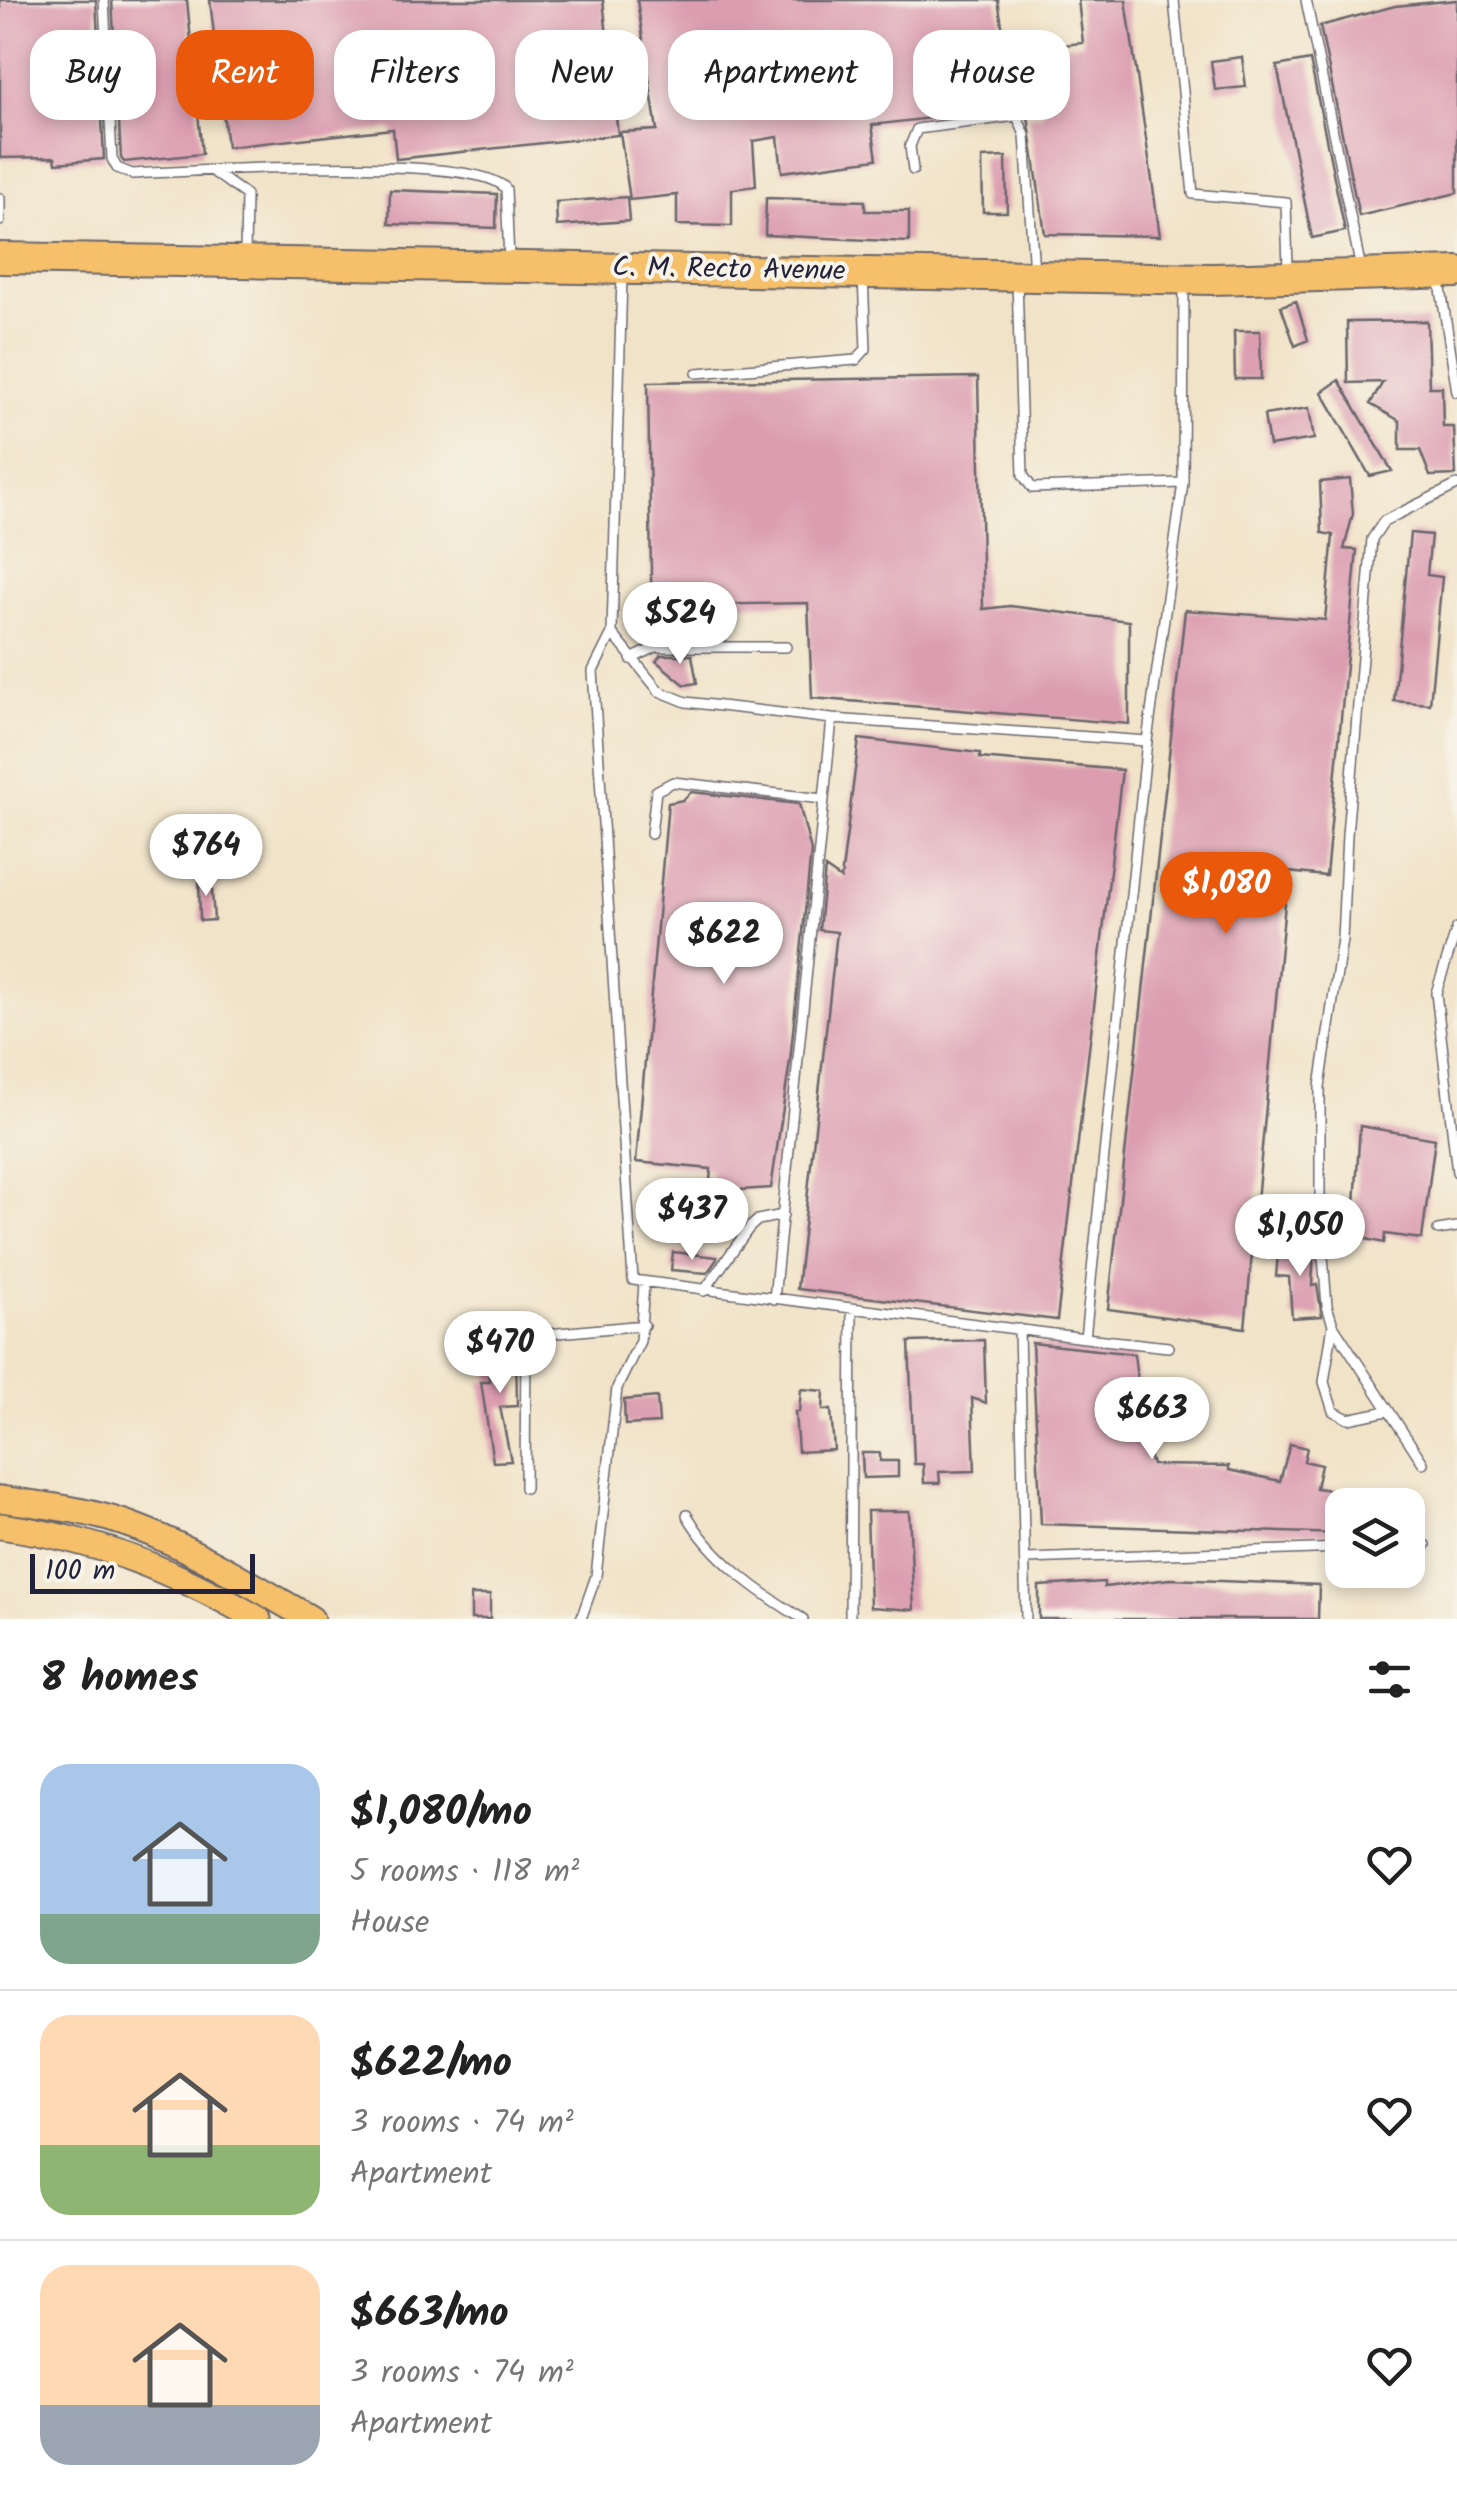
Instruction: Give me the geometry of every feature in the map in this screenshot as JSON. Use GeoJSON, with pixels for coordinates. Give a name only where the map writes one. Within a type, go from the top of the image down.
{"type":"FeatureCollection","features":[{"type":"Feature","properties":{"kind":"highway","name":"C. M. Recto Avenue"},"geometry":{"type":"LineString","coordinates":[[0,258],[245,259],[1184,278],[1448,273]]}},
{"type":"Feature","properties":{"kind":"main road"},"geometry":{"type":"LineString","coordinates":[[0,1499],[55,1506],[136,1527],[224,1568],[311,1619]]}},
{"type":"Feature","properties":{"kind":"main road"},"geometry":{"type":"LineString","coordinates":[[0,1526],[50,1532],[127,1552],[258,1619]]}},
{"type":"Feature","properties":{"kind":"lane"},"geometry":{"type":"LineString","coordinates":[[104,0],[112,158],[117,168],[132,174],[414,166],[488,176],[506,189],[509,264]]}},
{"type":"Feature","properties":{"kind":"lane"},"geometry":{"type":"LineString","coordinates":[[1174,0],[1193,194],[1286,202],[1288,278]]}},
{"type":"Feature","properties":{"kind":"lane"},"geometry":{"type":"LineString","coordinates":[[1306,0],[1362,276]]}},
{"type":"Feature","properties":{"kind":"lane"},"geometry":{"type":"LineString","coordinates":[[913,170],[910,146],[917,129],[1017,116],[1025,135],[1025,482],[1032,488],[1182,484]]}},
{"type":"Feature","properties":{"kind":"lane"},"geometry":{"type":"LineString","coordinates":[[212,172],[246,195],[245,259]]}},
{"type":"Feature","properties":{"kind":"lane"},"geometry":{"type":"LineString","coordinates":[[0,198],[0,221]]}},
{"type":"Feature","properties":{"kind":"lane"},"geometry":{"type":"LineString","coordinates":[[622,268],[612,633],[593,671],[632,1276],[644,1284],[1168,1347]]}},
{"type":"Feature","properties":{"kind":"lane"},"geometry":{"type":"LineString","coordinates":[[697,373],[856,360],[866,349],[863,273]]}},
{"type":"Feature","properties":{"kind":"lane"},"geometry":{"type":"LineString","coordinates":[[1448,273],[1457,392]]}},
{"type":"Feature","properties":{"kind":"lane"},"geometry":{"type":"LineString","coordinates":[[1085,1338],[1147,741],[1182,484],[1184,278]]}},
{"type":"Feature","properties":{"kind":"lane"},"geometry":{"type":"LineString","coordinates":[[1424,1463],[1332,1325],[1327,1306],[1318,1136],[1342,939],[1352,754],[1372,539],[1384,521],[1457,486]]}},
{"type":"Feature","properties":{"kind":"lane"},"geometry":{"type":"LineString","coordinates":[[612,633],[659,691],[676,700],[832,719],[1147,741]]}},
{"type":"Feature","properties":{"kind":"lane"},"geometry":{"type":"LineString","coordinates":[[631,659],[656,647],[786,648]]}},
{"type":"Feature","properties":{"kind":"lane"},"geometry":{"type":"LineString","coordinates":[[774,1298],[832,719]]}},
{"type":"Feature","properties":{"kind":"lane"},"geometry":{"type":"LineString","coordinates":[[651,834],[656,791],[673,782],[823,799]]}},
{"type":"Feature","properties":{"kind":"lane"},"geometry":{"type":"LineString","coordinates":[[1457,928],[1436,993],[1457,1172]]}},
{"type":"Feature","properties":{"kind":"lane"},"geometry":{"type":"LineString","coordinates":[[704,1291],[748,1228],[758,1220],[783,1215]]}},
{"type":"Feature","properties":{"kind":"lane"},"geometry":{"type":"LineString","coordinates":[[1438,1230],[1457,1227]]}},
{"type":"Feature","properties":{"kind":"lane"},"geometry":{"type":"LineString","coordinates":[[581,1619],[596,1576],[617,1388],[644,1324],[644,1284]]}},
{"type":"Feature","properties":{"kind":"lane"},"geometry":{"type":"LineString","coordinates":[[850,1619],[852,1308]]}},
{"type":"Feature","properties":{"kind":"lane"},"geometry":{"type":"LineString","coordinates":[[525,1488],[526,1336],[644,1324]]}},
{"type":"Feature","properties":{"kind":"lane"},"geometry":{"type":"LineString","coordinates":[[1332,1325],[1324,1382],[1333,1410],[1348,1419],[1387,1410]]}},
{"type":"Feature","properties":{"kind":"lane"},"geometry":{"type":"LineString","coordinates":[[1019,1328],[1026,1619]]}},
{"type":"Feature","properties":{"kind":"lane"},"geometry":{"type":"LineString","coordinates":[[687,1514],[700,1538],[726,1563],[803,1619]]}},
{"type":"Feature","properties":{"kind":"lane"},"geometry":{"type":"LineString","coordinates":[[1026,1559],[1325,1549]]}},
{"type":"Feature","properties":{"kind":"building"},"geometry":{"type":"Polygon","coordinates":[[[0,0],[96,0],[98,30],[30,30],[30,120],[102,120],[104,159],[56,163],[55,157],[0,158],[0,0]]]}},
{"type":"Feature","properties":{"kind":"building"},"geometry":{"type":"Polygon","coordinates":[[[112,0],[187,0],[190,30],[176,30],[176,120],[199,120],[202,154],[124,162],[121,158],[119,120],[156,120],[156,30],[114,30],[112,0]]]}},
{"type":"Feature","properties":{"kind":"building"},"geometry":{"type":"Polygon","coordinates":[[[210,0],[603,0],[606,30],[515,30],[515,120],[616,120],[618,135],[396,159],[393,129],[227,147],[224,120],[314,120],[314,30],[213,30],[210,0]]]}},
{"type":"Feature","properties":{"kind":"building"},"geometry":{"type":"Polygon","coordinates":[[[637,0],[998,0],[1003,30],[913,30],[914,120],[872,125],[877,159],[782,172],[778,137],[753,141],[756,186],[732,189],[732,226],[677,225],[677,195],[630,200],[620,132],[657,130],[648,72],[648,30],[642,30],[637,0]]]}},
{"type":"Feature","properties":{"kind":"building"},"geometry":{"type":"Polygon","coordinates":[[[1078,0],[1126,0],[1160,236],[1045,234],[1029,120],[1070,120],[1070,44],[1083,43],[1078,0]]]}},
{"type":"Feature","properties":{"kind":"building"},"geometry":{"type":"Polygon","coordinates":[[[1457,0],[1457,193],[1359,216],[1320,26],[1395,6],[1457,0]]]}},
{"type":"Feature","properties":{"kind":"building"},"geometry":{"type":"Polygon","coordinates":[[[1242,57],[1246,87],[1215,90],[1211,61],[1242,57]]]}},
{"type":"Feature","properties":{"kind":"building"},"geometry":{"type":"Polygon","coordinates":[[[1310,60],[1345,231],[1312,238],[1277,66],[1310,60]]]}},
{"type":"Feature","properties":{"kind":"building"},"geometry":{"type":"Polygon","coordinates":[[[1006,157],[1007,212],[983,212],[982,158],[1006,157]]]}},
{"type":"Feature","properties":{"kind":"building"},"geometry":{"type":"Polygon","coordinates":[[[390,190],[497,194],[496,228],[389,224],[390,190]]]}},
{"type":"Feature","properties":{"kind":"building"},"geometry":{"type":"Polygon","coordinates":[[[627,197],[629,221],[557,226],[556,202],[627,197]]]}},
{"type":"Feature","properties":{"kind":"building"},"geometry":{"type":"Polygon","coordinates":[[[766,198],[865,201],[865,211],[909,211],[909,242],[765,235],[766,198]]]}},
{"type":"Feature","properties":{"kind":"building"},"geometry":{"type":"Polygon","coordinates":[[[1296,301],[1308,340],[1295,346],[1281,306],[1296,301]]]}},
{"type":"Feature","properties":{"kind":"building"},"geometry":{"type":"Polygon","coordinates":[[[1427,321],[1429,387],[1442,387],[1443,427],[1454,427],[1456,475],[1430,476],[1420,450],[1400,450],[1400,421],[1370,404],[1383,382],[1348,383],[1347,322],[1427,321]]]}},
{"type":"Feature","properties":{"kind":"building"},"geometry":{"type":"Polygon","coordinates":[[[1234,331],[1260,331],[1261,379],[1235,379],[1234,331]]]}},
{"type":"Feature","properties":{"kind":"building"},"geometry":{"type":"Polygon","coordinates":[[[978,377],[983,609],[1010,606],[1129,621],[1129,724],[812,698],[808,603],[692,605],[694,638],[652,640],[648,382],[978,377]]]}},
{"type":"Feature","properties":{"kind":"building"},"geometry":{"type":"Polygon","coordinates":[[[1339,380],[1392,471],[1370,476],[1322,392],[1339,380]]]}},
{"type":"Feature","properties":{"kind":"building"},"geometry":{"type":"Polygon","coordinates":[[[1309,408],[1314,439],[1269,446],[1264,415],[1309,408]]]}},
{"type":"Feature","properties":{"kind":"building"},"geometry":{"type":"Polygon","coordinates":[[[1350,479],[1353,514],[1344,549],[1357,550],[1326,876],[1288,872],[1245,1328],[1108,1309],[1185,610],[1325,620],[1333,535],[1322,533],[1320,482],[1350,479]]]}},
{"type":"Feature","properties":{"kind":"building"},"geometry":{"type":"Polygon","coordinates":[[[1410,533],[1431,535],[1427,575],[1442,577],[1430,704],[1394,701],[1410,533]]]}},
{"type":"Feature","properties":{"kind":"building"},"geometry":{"type":"Polygon","coordinates":[[[661,655],[692,655],[697,683],[685,685],[656,661],[661,655]]]}},
{"type":"Feature","properties":{"kind":"building"},"geometry":{"type":"Polygon","coordinates":[[[859,739],[980,753],[980,758],[1122,770],[1057,1320],[797,1289],[837,932],[819,930],[825,868],[841,879],[859,739]]]}},
{"type":"Feature","properties":{"kind":"building"},"geometry":{"type":"Polygon","coordinates":[[[691,792],[799,804],[811,851],[790,1061],[771,1188],[709,1192],[711,1169],[636,1162],[668,803],[683,800],[691,792]]]}},
{"type":"Feature","properties":{"kind":"building"},"geometry":{"type":"Polygon","coordinates":[[[211,876],[214,920],[200,921],[199,877],[211,876]]]}},
{"type":"Feature","properties":{"kind":"building"},"geometry":{"type":"Polygon","coordinates":[[[1360,1126],[1435,1139],[1422,1239],[1385,1234],[1384,1243],[1353,1236],[1360,1126]]]}},
{"type":"Feature","properties":{"kind":"building"},"geometry":{"type":"Polygon","coordinates":[[[1279,1244],[1314,1247],[1312,1286],[1317,1285],[1322,1316],[1292,1318],[1289,1277],[1276,1276],[1279,1244]]]}},
{"type":"Feature","properties":{"kind":"building"},"geometry":{"type":"Polygon","coordinates":[[[673,1252],[717,1259],[707,1273],[671,1270],[673,1252]]]}},
{"type":"Feature","properties":{"kind":"building"},"geometry":{"type":"Polygon","coordinates":[[[984,1340],[986,1403],[972,1398],[975,1471],[939,1472],[940,1483],[924,1483],[923,1464],[914,1464],[909,1342],[984,1340]]]}},
{"type":"Feature","properties":{"kind":"building"},"geometry":{"type":"Polygon","coordinates":[[[1032,1343],[1134,1354],[1140,1402],[1134,1402],[1152,1465],[1229,1466],[1229,1470],[1280,1481],[1290,1444],[1307,1448],[1304,1461],[1321,1465],[1316,1488],[1325,1489],[1325,1533],[1041,1524],[1032,1343]]]}},
{"type":"Feature","properties":{"kind":"building"},"geometry":{"type":"Polygon","coordinates":[[[516,1344],[517,1406],[500,1407],[511,1461],[493,1462],[481,1382],[490,1382],[487,1347],[516,1344]]]}},
{"type":"Feature","properties":{"kind":"building"},"geometry":{"type":"Polygon","coordinates":[[[801,1389],[824,1391],[823,1410],[831,1410],[834,1450],[798,1452],[795,1412],[799,1412],[801,1389]]]}},
{"type":"Feature","properties":{"kind":"building"},"geometry":{"type":"Polygon","coordinates":[[[657,1397],[659,1423],[625,1425],[624,1400],[657,1397]]]}},
{"type":"Feature","properties":{"kind":"building"},"geometry":{"type":"Polygon","coordinates":[[[862,1453],[880,1453],[880,1461],[898,1461],[898,1477],[863,1478],[862,1453]]]}},
{"type":"Feature","properties":{"kind":"building"},"geometry":{"type":"Polygon","coordinates":[[[867,1511],[909,1511],[914,1610],[870,1607],[867,1511]]]}},
{"type":"Feature","properties":{"kind":"building"},"geometry":{"type":"Polygon","coordinates":[[[1170,1579],[1319,1585],[1318,1619],[1039,1619],[1039,1586],[1104,1582],[1104,1587],[1170,1579]]]}},
{"type":"Feature","properties":{"kind":"building"},"geometry":{"type":"Polygon","coordinates":[[[471,1595],[490,1595],[490,1619],[471,1619],[471,1595]]]}}]}
